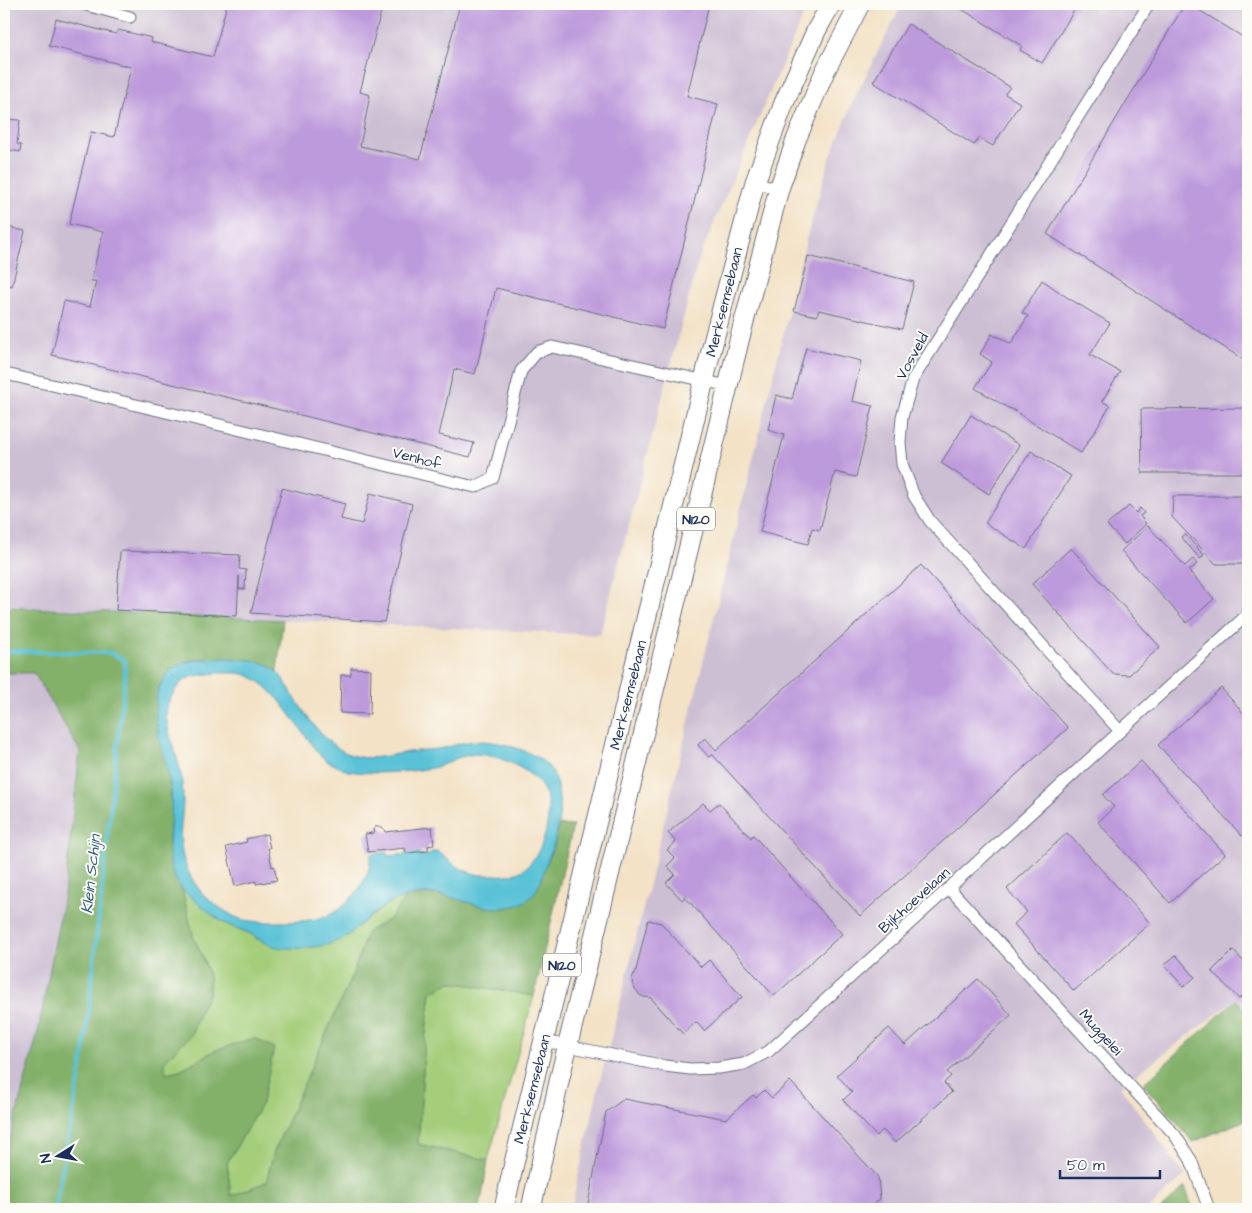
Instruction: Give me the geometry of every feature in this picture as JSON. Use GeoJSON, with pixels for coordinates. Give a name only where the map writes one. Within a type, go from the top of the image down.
{"type":"FeatureCollection","features":[{"type":"Feature","properties":{"kind":"main road","name":"Merksemsebaan"},"geometry":{"type":"LineString","coordinates":[[504,1209],[597,818],[755,182],[784,103],[816,31],[831,4]]}},
{"type":"Feature","properties":{"kind":"main road","name":"Merksemsebaan"},"geometry":{"type":"LineString","coordinates":[[531,1209],[568,1046],[759,264],[796,140],[825,72],[860,4]]}},
{"type":"Feature","properties":{"kind":"street"},"geometry":{"type":"LineString","coordinates":[[83,4],[130,17]]}},
{"type":"Feature","properties":{"kind":"street","name":"Vosveld"},"geometry":{"type":"LineString","coordinates":[[1120,731],[930,521],[914,496],[902,464],[900,442],[902,417],[913,379],[1149,4]]}},
{"type":"Feature","properties":{"kind":"street"},"geometry":{"type":"LineString","coordinates":[[755,182],[780,189]]}},
{"type":"Feature","properties":{"kind":"street","name":"Venhof"},"geometry":{"type":"LineString","coordinates":[[10,375],[475,487],[493,478],[521,372],[536,352],[552,347],[728,386]]}},
{"type":"Feature","properties":{"kind":"street","name":"Bijkhoevelaan"},"geometry":{"type":"LineString","coordinates":[[544,1041],[665,1066],[690,1069],[719,1068],[744,1064],[769,1050],[1248,614]]}},
{"type":"Feature","properties":{"kind":"street","name":"Muggelei"},"geometry":{"type":"LineString","coordinates":[[949,888],[1175,1135],[1191,1160],[1209,1209]]}},
{"type":"Feature","properties":{"kind":"shaded area"},"geometry":{"type":"Polygon","coordinates":[[[4,4],[808,4],[699,258],[600,635],[4,607],[4,4]]]}},
{"type":"Feature","properties":{"kind":"shaded area"},"geometry":{"type":"Polygon","coordinates":[[[902,4],[1248,4],[1248,1014],[1235,1000],[1120,1087],[1185,1175],[1148,1209],[571,1209],[598,1089],[808,233],[830,158],[855,97],[902,4]]]}},
{"type":"Feature","properties":{"kind":"shaded area"},"geometry":{"type":"Polygon","coordinates":[[[4,673],[34,673],[80,751],[64,895],[38,1032],[4,1161],[4,673]]]}},
{"type":"Feature","properties":{"kind":"green space"},"geometry":{"type":"Polygon","coordinates":[[[4,607],[283,620],[277,672],[268,665],[256,661],[225,658],[187,661],[174,669],[162,682],[156,698],[157,726],[169,775],[171,792],[172,811],[169,831],[171,865],[182,889],[194,939],[203,957],[209,976],[209,993],[191,1035],[164,1062],[166,1073],[180,1070],[216,1050],[254,1038],[274,1048],[262,1103],[227,1163],[231,1196],[266,1182],[274,1152],[356,966],[367,932],[390,919],[406,897],[433,894],[473,904],[548,859],[554,846],[559,825],[573,826],[534,996],[451,982],[431,992],[425,1040],[418,1144],[488,1160],[480,1209],[4,1209],[4,1161],[38,1032],[64,895],[80,751],[34,673],[4,673],[4,607]]]}},
{"type":"Feature","properties":{"kind":"green space"},"geometry":{"type":"Polygon","coordinates":[[[182,889],[222,922],[250,933],[257,939],[273,946],[306,948],[346,937],[391,902],[406,897],[390,919],[367,932],[356,966],[274,1152],[266,1182],[231,1196],[227,1163],[262,1103],[216,1050],[180,1070],[166,1073],[163,1062],[191,1035],[209,993],[209,975],[194,939],[182,889]]]}},
{"type":"Feature","properties":{"kind":"green space"},"geometry":{"type":"Polygon","coordinates":[[[451,982],[534,996],[488,1160],[418,1145],[425,1040],[431,992],[451,982]]]}},
{"type":"Feature","properties":{"kind":"green space"},"geometry":{"type":"Polygon","coordinates":[[[1236,1000],[1248,1014],[1248,1119],[1193,1142],[1143,1084],[1236,1000]]]}},
{"type":"Feature","properties":{"kind":"green space"},"geometry":{"type":"Polygon","coordinates":[[[1185,1187],[1193,1209],[1161,1209],[1185,1187]]]}},
{"type":"Feature","properties":{"kind":"water"},"geometry":{"type":"Polygon","coordinates":[[[225,658],[251,660],[271,667],[283,679],[296,700],[325,738],[340,750],[349,754],[363,757],[378,757],[478,741],[496,742],[528,752],[541,760],[549,767],[556,782],[559,810],[558,828],[554,843],[535,892],[522,903],[505,908],[487,907],[436,894],[406,897],[383,907],[340,940],[322,946],[301,948],[273,946],[216,918],[183,890],[171,868],[169,843],[171,792],[156,722],[156,707],[157,694],[162,682],[175,668],[190,661],[225,658]],[[215,673],[196,676],[183,681],[170,700],[166,714],[182,781],[181,840],[184,859],[191,878],[203,894],[231,915],[248,921],[271,922],[309,920],[334,913],[347,903],[358,890],[369,869],[371,854],[387,852],[388,856],[419,853],[425,856],[437,851],[465,871],[481,875],[511,874],[521,871],[535,857],[547,827],[548,806],[546,796],[542,787],[531,775],[516,766],[499,758],[472,755],[458,758],[440,766],[420,770],[381,773],[347,771],[330,763],[319,754],[278,699],[260,682],[238,673],[215,673]]]}},
{"type":"Feature","properties":{"kind":"building"},"geometry":{"type":"Polygon","coordinates":[[[227,4],[383,4],[360,92],[370,95],[360,146],[420,159],[460,4],[709,4],[687,96],[718,104],[663,329],[496,288],[475,374],[454,369],[439,435],[474,443],[470,457],[52,355],[64,301],[90,307],[96,281],[91,281],[103,232],[69,224],[91,132],[114,137],[131,67],[49,46],[56,19],[116,34],[118,30],[152,38],[151,42],[213,57],[227,4]]]}},
{"type":"Feature","properties":{"kind":"building"},"geometry":{"type":"Polygon","coordinates":[[[953,4],[1078,4],[1042,63],[1020,50],[1022,46],[953,4]]]}},
{"type":"Feature","properties":{"kind":"building"},"geometry":{"type":"Polygon","coordinates":[[[1185,4],[1189,4],[1248,40],[1247,362],[1047,234],[1185,4]]]}},
{"type":"Feature","properties":{"kind":"building"},"geometry":{"type":"Polygon","coordinates":[[[908,24],[1010,87],[1005,94],[1020,103],[993,146],[979,138],[974,145],[873,82],[908,24]]]}},
{"type":"Feature","properties":{"kind":"building"},"geometry":{"type":"Polygon","coordinates":[[[4,119],[20,120],[17,144],[21,145],[20,152],[9,150],[7,147],[6,165],[4,165],[4,119]]]}},
{"type":"Feature","properties":{"kind":"building"},"geometry":{"type":"Polygon","coordinates":[[[8,227],[25,231],[12,286],[4,284],[4,236],[8,227]]]}},
{"type":"Feature","properties":{"kind":"building"},"geometry":{"type":"Polygon","coordinates":[[[808,256],[914,282],[902,329],[819,310],[817,316],[794,311],[808,256]]]}},
{"type":"Feature","properties":{"kind":"building"},"geometry":{"type":"Polygon","coordinates":[[[1042,280],[1110,323],[1090,355],[1120,372],[1102,401],[1110,406],[1081,453],[975,388],[992,362],[980,354],[992,334],[1011,344],[1028,316],[1022,313],[1042,280]]]}},
{"type":"Feature","properties":{"kind":"building"},"geometry":{"type":"Polygon","coordinates":[[[806,348],[861,361],[852,401],[873,406],[856,477],[835,472],[820,530],[812,528],[808,544],[760,532],[784,435],[768,430],[776,395],[792,399],[806,348]]]}},
{"type":"Feature","properties":{"kind":"building"},"geometry":{"type":"Polygon","coordinates":[[[1248,408],[1248,473],[1142,473],[1141,409],[1248,408]]]}},
{"type":"Feature","properties":{"kind":"building"},"geometry":{"type":"Polygon","coordinates":[[[971,415],[1019,445],[989,494],[941,463],[971,415]]]}},
{"type":"Feature","properties":{"kind":"building"},"geometry":{"type":"Polygon","coordinates":[[[1031,451],[1071,476],[1026,549],[985,523],[1031,451]]]}},
{"type":"Feature","properties":{"kind":"building"},"geometry":{"type":"Polygon","coordinates":[[[282,488],[345,504],[341,519],[362,524],[370,493],[412,504],[384,622],[251,613],[282,488]]]}},
{"type":"Feature","properties":{"kind":"building"},"geometry":{"type":"Polygon","coordinates":[[[1173,496],[1248,496],[1248,564],[1216,564],[1172,517],[1173,496]]]}},
{"type":"Feature","properties":{"kind":"building"},"geometry":{"type":"Polygon","coordinates":[[[1129,506],[1136,513],[1140,508],[1144,513],[1140,516],[1146,524],[1125,544],[1107,525],[1129,506]]]}},
{"type":"Feature","properties":{"kind":"building"},"geometry":{"type":"Polygon","coordinates":[[[1148,526],[1185,566],[1193,559],[1197,564],[1189,571],[1214,599],[1187,623],[1121,551],[1148,526]]]}},
{"type":"Feature","properties":{"kind":"building"},"geometry":{"type":"Polygon","coordinates":[[[1185,534],[1204,555],[1200,559],[1181,537],[1185,534]]]}},
{"type":"Feature","properties":{"kind":"building"},"geometry":{"type":"Polygon","coordinates":[[[1071,548],[1160,647],[1129,675],[1113,674],[1032,584],[1071,548]]]}},
{"type":"Feature","properties":{"kind":"building"},"geometry":{"type":"Polygon","coordinates":[[[120,551],[240,555],[239,569],[246,570],[245,589],[239,589],[239,576],[237,616],[116,610],[120,551]]]}},
{"type":"Feature","properties":{"kind":"building"},"geometry":{"type":"Polygon","coordinates":[[[921,565],[1068,728],[860,916],[712,754],[709,757],[698,745],[705,738],[716,750],[921,565]]]}},
{"type":"Feature","properties":{"kind":"building"},"geometry":{"type":"Polygon","coordinates":[[[351,668],[371,669],[370,714],[340,713],[341,675],[351,675],[351,668]]]}},
{"type":"Feature","properties":{"kind":"building"},"geometry":{"type":"Polygon","coordinates":[[[1221,688],[1248,718],[1248,830],[1242,836],[1158,745],[1221,688]]]}},
{"type":"Feature","properties":{"kind":"building"},"geometry":{"type":"Polygon","coordinates":[[[1141,761],[1225,854],[1170,903],[1098,822],[1114,807],[1103,795],[1141,761]]]}},
{"type":"Feature","properties":{"kind":"building"},"geometry":{"type":"Polygon","coordinates":[[[703,803],[710,810],[719,803],[751,838],[753,835],[842,934],[774,996],[685,897],[682,900],[666,883],[675,874],[667,866],[675,858],[667,850],[676,842],[668,833],[703,803]]]}},
{"type":"Feature","properties":{"kind":"building"},"geometry":{"type":"Polygon","coordinates":[[[375,827],[381,827],[385,832],[432,827],[434,845],[428,846],[428,851],[406,853],[405,848],[368,852],[365,834],[374,833],[375,827]]]}},
{"type":"Feature","properties":{"kind":"building"},"geometry":{"type":"Polygon","coordinates":[[[1067,833],[1150,923],[1074,991],[1014,924],[1027,912],[1007,889],[1067,833]]]}},
{"type":"Feature","properties":{"kind":"building"},"geometry":{"type":"Polygon","coordinates":[[[267,834],[272,867],[274,866],[277,880],[256,884],[256,881],[235,886],[226,847],[247,842],[246,839],[267,834]]]}},
{"type":"Feature","properties":{"kind":"building"},"geometry":{"type":"Polygon","coordinates":[[[648,920],[661,923],[701,967],[709,960],[742,997],[704,1031],[696,1022],[683,1034],[651,998],[640,995],[633,986],[632,978],[636,970],[648,920]]]}},
{"type":"Feature","properties":{"kind":"building"},"geometry":{"type":"Polygon","coordinates":[[[1233,950],[1248,966],[1248,990],[1239,999],[1212,971],[1233,950]]]}},
{"type":"Feature","properties":{"kind":"building"},"geometry":{"type":"Polygon","coordinates":[[[1176,955],[1195,977],[1184,987],[1164,965],[1176,955]]]}},
{"type":"Feature","properties":{"kind":"building"},"geometry":{"type":"Polygon","coordinates":[[[978,979],[1011,1015],[947,1072],[951,1076],[944,1083],[952,1092],[895,1143],[883,1130],[876,1136],[843,1100],[852,1092],[837,1075],[889,1028],[905,1045],[978,979]]]}},
{"type":"Feature","properties":{"kind":"building"},"geometry":{"type":"Polygon","coordinates":[[[790,1081],[878,1177],[880,1199],[868,1209],[587,1209],[606,1112],[624,1099],[726,1119],[753,1095],[756,1098],[764,1090],[772,1098],[790,1081]]]}},
{"type":"Feature","properties":{"kind":"waterway","name":"Klein Schijn"},"geometry":{"type":"LineString","coordinates":[[4,651],[111,653],[125,661],[125,676],[84,1053],[55,1209]]}}]}
